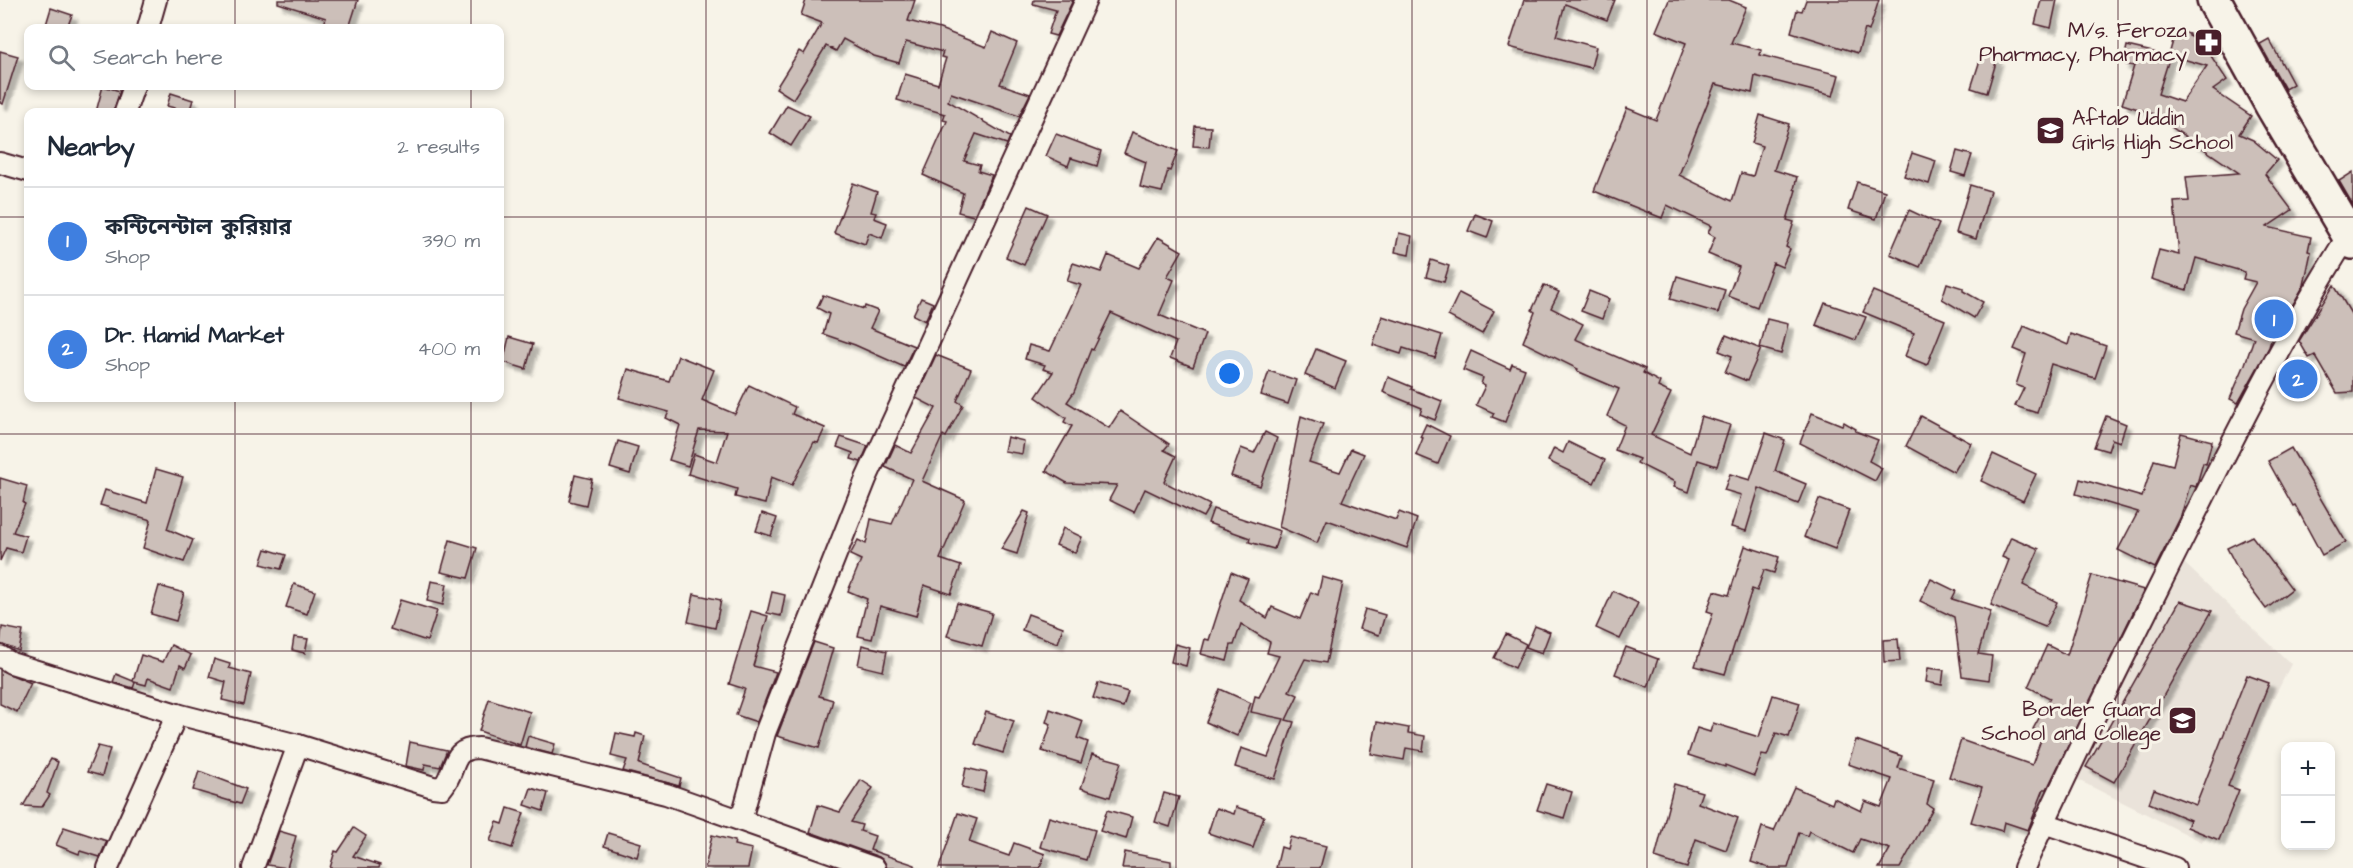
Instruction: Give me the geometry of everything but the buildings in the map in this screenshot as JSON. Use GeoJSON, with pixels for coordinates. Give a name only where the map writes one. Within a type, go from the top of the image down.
{"type":"FeatureCollection","features":[{"type":"Feature","properties":{"kind":"highway"},"geometry":{"type":"LineString","coordinates":[[2214,0],[2272,105],[2351,238]]}},
{"type":"Feature","properties":{"kind":"street"},"geometry":{"type":"LineString","coordinates":[[149,24],[156,0]]}},
{"type":"Feature","properties":{"kind":"street"},"geometry":{"type":"LineString","coordinates":[[741,820],[765,733],[866,479],[1086,0]]}},
{"type":"Feature","properties":{"kind":"street"},"geometry":{"type":"LineString","coordinates":[[126,108],[133,90]]}},
{"type":"Feature","properties":{"kind":"street"},"geometry":{"type":"LineString","coordinates":[[0,163],[24,170]]}},
{"type":"Feature","properties":{"kind":"street"},"geometry":{"type":"LineString","coordinates":[[2024,868],[2065,777],[2252,404],[2313,291],[2351,238]]}},
{"type":"Feature","properties":{"kind":"street"},"geometry":{"type":"LineString","coordinates":[[0,657],[11,663],[177,714],[298,745],[442,788],[449,781],[458,754],[466,748],[479,748],[666,794],[875,868]]}},
{"type":"Feature","properties":{"kind":"street"},"geometry":{"type":"LineString","coordinates":[[108,868],[177,714]]}},
{"type":"Feature","properties":{"kind":"street"},"geometry":{"type":"LineString","coordinates":[[253,868],[298,745]]}},
{"type":"Feature","properties":{"kind":"street"},"geometry":{"type":"LineString","coordinates":[[2044,824],[2175,868]]}},
{"type":"Feature","properties":{"kind":"shaded area","name":"Border Guard School and College"},"geometry":{"type":"Polygon","coordinates":[[[2183,562],[2291,664],[2202,842],[2072,777],[2183,562]]]}},
{"type":"Feature","properties":{"kind":"place","name":"M/s. Feroza Pharmacy, Pharmacy"},"geometry":{"type":"Point","coordinates":[2208,42]}},
{"type":"Feature","properties":{"kind":"place","name":"Aftab Uddin Girls High School"},"geometry":{"type":"Point","coordinates":[2051,130]}},
{"type":"Feature","properties":{"kind":"place","name":"কন্টিনেন্টাল কুরিয়ার"},"geometry":{"type":"Point","coordinates":[2274,319]}},
{"type":"Feature","properties":{"kind":"place","name":"Dr. Hamid Market"},"geometry":{"type":"Point","coordinates":[2298,379]}},
{"type":"Feature","properties":{"kind":"place","name":"Border Guard School and College"},"geometry":{"type":"Point","coordinates":[2182,721]}}]}
